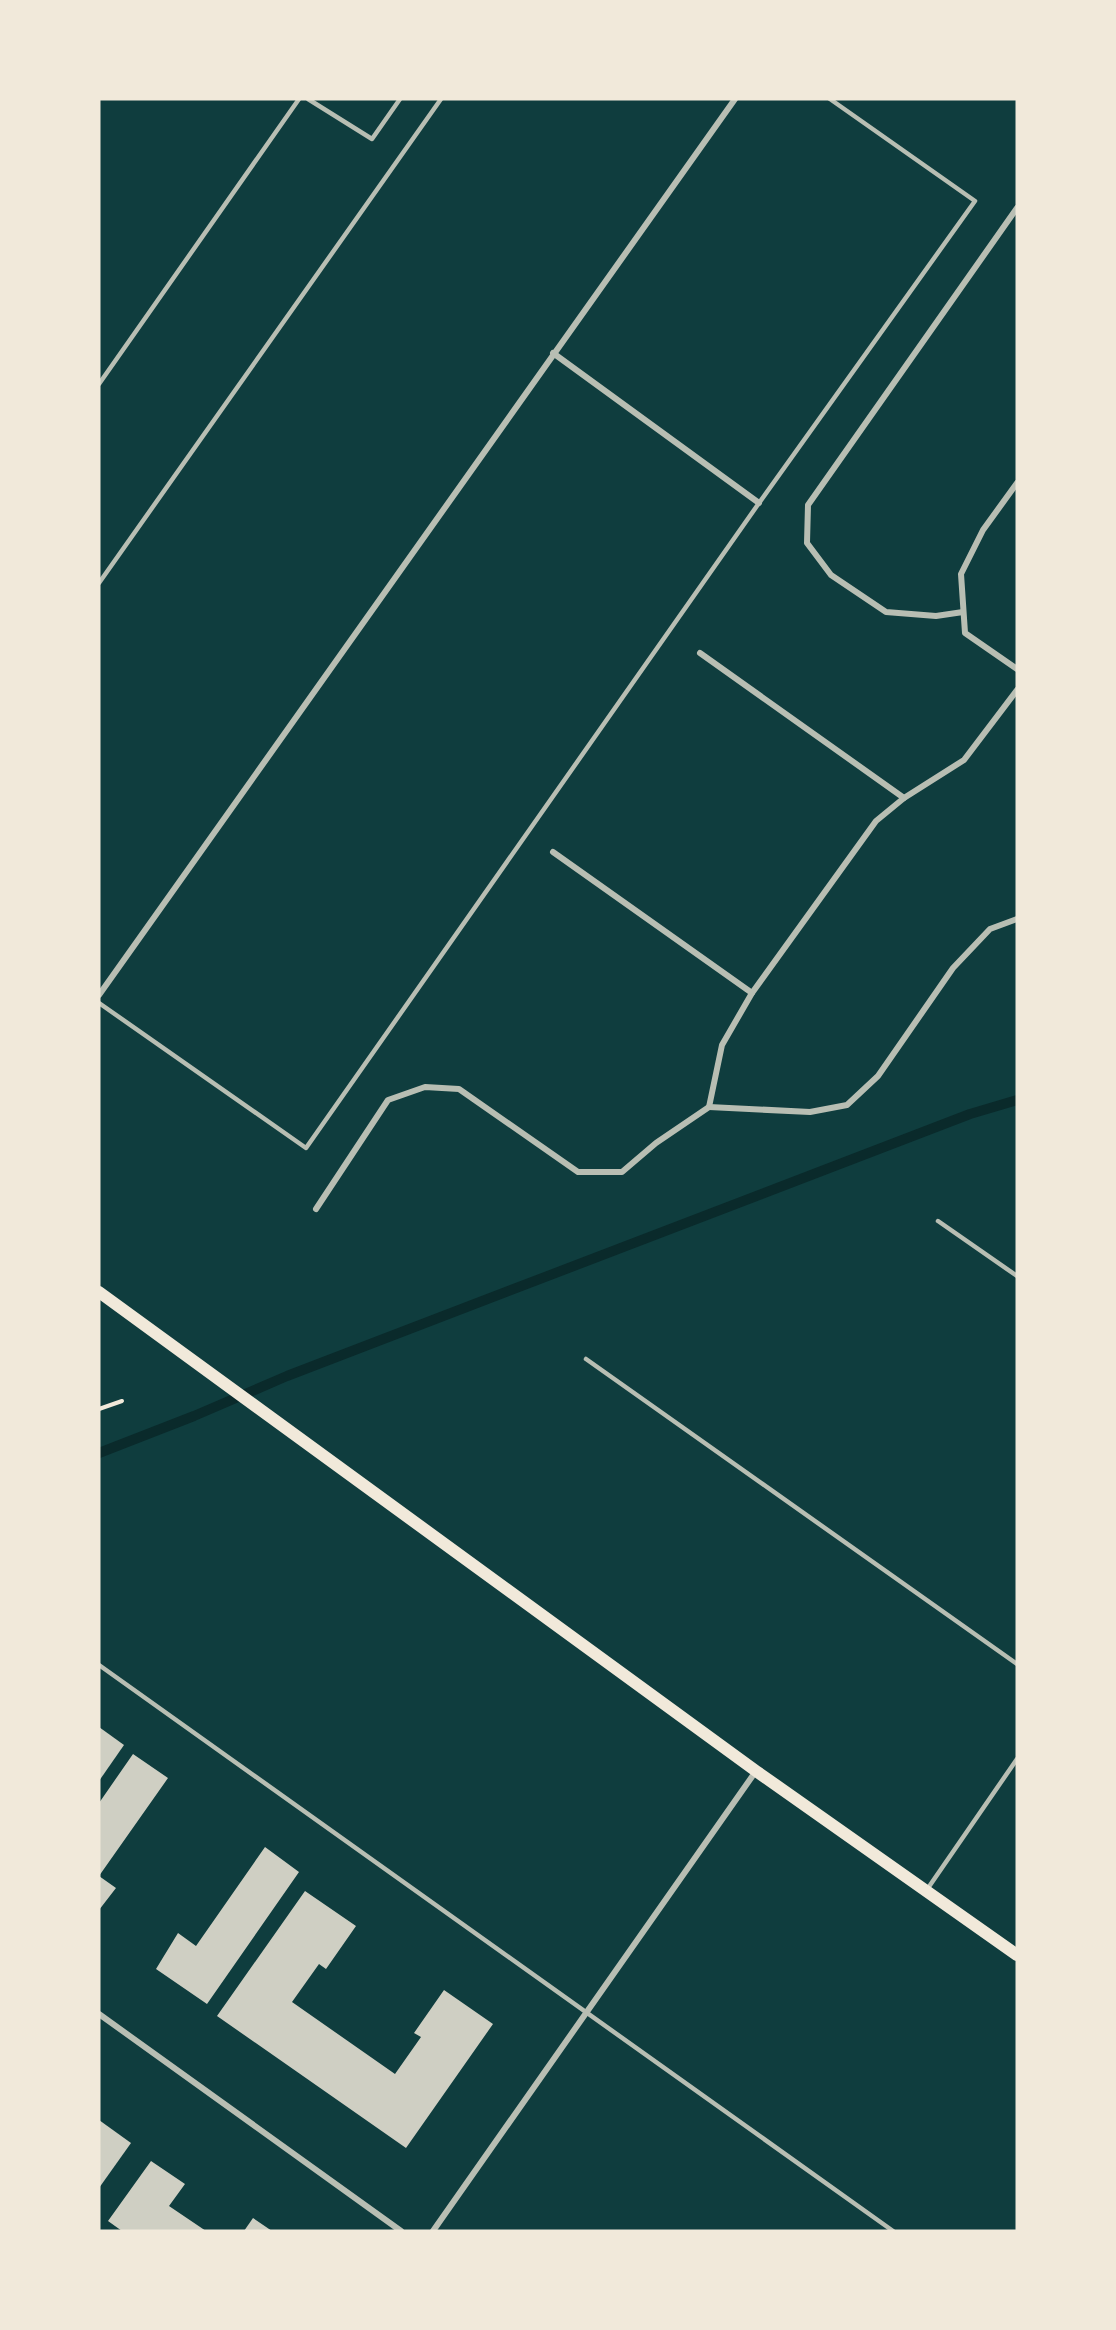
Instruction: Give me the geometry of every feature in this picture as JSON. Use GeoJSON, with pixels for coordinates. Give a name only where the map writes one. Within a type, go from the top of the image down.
{"type":"FeatureCollection","features":[{"type":"Feature","properties":{"kind":"main road"},"geometry":{"type":"LineString","coordinates":[[99,1292],[756,1771],[1017,1955]]}},
{"type":"Feature","properties":{"kind":"street"},"geometry":{"type":"LineString","coordinates":[[99,995],[735,99]]}},
{"type":"Feature","properties":{"kind":"street"},"geometry":{"type":"LineString","coordinates":[[963,612],[936,616],[886,612],[831,574],[807,543],[808,505],[1017,208]]}},
{"type":"Feature","properties":{"kind":"street"},"geometry":{"type":"LineString","coordinates":[[553,353],[759,503]]}},
{"type":"Feature","properties":{"kind":"street"},"geometry":{"type":"LineString","coordinates":[[1017,483],[982,530],[961,574],[965,633],[1017,669]]}},
{"type":"Feature","properties":{"kind":"street"},"geometry":{"type":"LineString","coordinates":[[700,653],[904,798]]}},
{"type":"Feature","properties":{"kind":"street"},"geometry":{"type":"LineString","coordinates":[[709,1107],[722,1045],[752,993],[876,821],[904,798],[964,760],[1017,690]]}},
{"type":"Feature","properties":{"kind":"street"},"geometry":{"type":"LineString","coordinates":[[553,852],[752,993]]}},
{"type":"Feature","properties":{"kind":"street"},"geometry":{"type":"LineString","coordinates":[[316,1209],[388,1100],[425,1088],[459,1089],[578,1172],[622,1172],[656,1143],[709,1107],[810,1112],[847,1105],[878,1076],[953,968],[990,929],[1017,919]]}},
{"type":"Feature","properties":{"kind":"street"},"geometry":{"type":"LineString","coordinates":[[433,2231],[756,1771]]}},
{"type":"Feature","properties":{"kind":"street"},"geometry":{"type":"LineString","coordinates":[[99,2014],[401,2231]]}},
{"type":"Feature","properties":{"kind":"lane"},"geometry":{"type":"LineString","coordinates":[[99,384],[299,99]]}},
{"type":"Feature","properties":{"kind":"lane"},"geometry":{"type":"LineString","coordinates":[[308,99],[372,139],[400,99]]}},
{"type":"Feature","properties":{"kind":"lane"},"geometry":{"type":"LineString","coordinates":[[99,583],[441,99]]}},
{"type":"Feature","properties":{"kind":"lane"},"geometry":{"type":"LineString","coordinates":[[99,1003],[306,1148],[759,503],[975,201],[830,99]]}},
{"type":"Feature","properties":{"kind":"lane"},"geometry":{"type":"LineString","coordinates":[[938,1221],[1017,1276]]}},
{"type":"Feature","properties":{"kind":"lane"},"geometry":{"type":"LineString","coordinates":[[586,1359],[1017,1664]]}},
{"type":"Feature","properties":{"kind":"lane"},"geometry":{"type":"LineString","coordinates":[[99,1665],[893,2231]]}},
{"type":"Feature","properties":{"kind":"lane"},"geometry":{"type":"LineString","coordinates":[[926,1891],[1017,1759]]}},
{"type":"Feature","properties":{"kind":"path"},"geometry":{"type":"LineString","coordinates":[[99,1409],[122,1401]]}},
{"type":"Feature","properties":{"kind":"building"},"geometry":{"type":"Polygon","coordinates":[[[99,1727],[124,1745],[99,1781],[99,1727]]]}},
{"type":"Feature","properties":{"kind":"building"},"geometry":{"type":"Polygon","coordinates":[[[133,1754],[168,1778],[99,1876],[99,1803],[133,1754]]]}},
{"type":"Feature","properties":{"kind":"building"},"geometry":{"type":"Polygon","coordinates":[[[265,1847],[299,1872],[207,2004],[156,1969],[178,1933],[196,1946],[265,1847]]]}},
{"type":"Feature","properties":{"kind":"building"},"geometry":{"type":"Polygon","coordinates":[[[99,1876],[116,1888],[99,1910],[99,1876]]]}},
{"type":"Feature","properties":{"kind":"building"},"geometry":{"type":"Polygon","coordinates":[[[305,1891],[356,1926],[326,1969],[319,1964],[292,2002],[395,2074],[421,2037],[414,2033],[444,1990],[493,2024],[406,2148],[217,2016],[305,1891]]]}},
{"type":"Feature","properties":{"kind":"building"},"geometry":{"type":"Polygon","coordinates":[[[99,2120],[131,2143],[99,2188],[99,2120]]]}},
{"type":"Feature","properties":{"kind":"building"},"geometry":{"type":"Polygon","coordinates":[[[151,2161],[185,2184],[169,2206],[206,2231],[122,2231],[108,2221],[151,2161]]]}},
{"type":"Feature","properties":{"kind":"building"},"geometry":{"type":"Polygon","coordinates":[[[253,2218],[272,2231],[244,2231],[253,2218]]]}},
{"type":"Feature","properties":{"kind":"waterway"},"geometry":{"type":"LineString","coordinates":[[99,1453],[287,1376],[970,1114],[1017,1100]]}}]}
